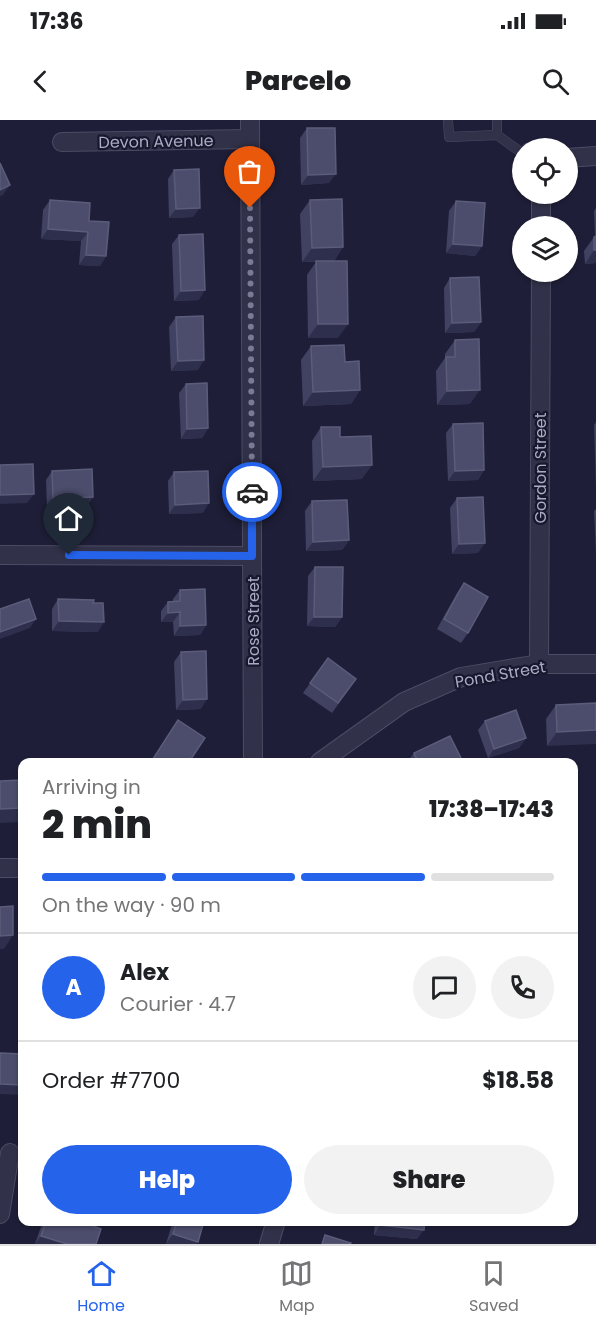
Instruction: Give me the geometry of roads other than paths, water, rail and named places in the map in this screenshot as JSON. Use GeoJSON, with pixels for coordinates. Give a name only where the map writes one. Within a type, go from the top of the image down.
{"type":"FeatureCollection","features":[{"type":"Feature","properties":{"kind":"street","name":"Rose Street"},"geometry":{"type":"LineString","coordinates":[[250,120],[254,758]]}},
{"type":"Feature","properties":{"kind":"street","name":"Devon Avenue"},"geometry":{"type":"LineString","coordinates":[[62,142],[250,139]]}},
{"type":"Feature","properties":{"kind":"street"},"geometry":{"type":"LineString","coordinates":[[578,157],[596,156]]}},
{"type":"Feature","properties":{"kind":"street","name":"Gordon Street"},"geometry":{"type":"LineString","coordinates":[[539,664],[540,282]]}},
{"type":"Feature","properties":{"kind":"street"},"geometry":{"type":"LineString","coordinates":[[0,555],[252,556]]}},
{"type":"Feature","properties":{"kind":"street","name":"Pond Street"},"geometry":{"type":"LineString","coordinates":[[326,758],[404,702],[461,677],[539,664],[596,664]]}},
{"type":"Feature","properties":{"kind":"street"},"geometry":{"type":"LineString","coordinates":[[0,868],[18,868]]}},
{"type":"Feature","properties":{"kind":"street"},"geometry":{"type":"LineString","coordinates":[[0,1214],[10,1153]]}},
{"type":"Feature","properties":{"kind":"street"},"geometry":{"type":"LineString","coordinates":[[269,1244],[274,1226]]}},
{"type":"Feature","properties":{"kind":"lane"},"geometry":{"type":"LineString","coordinates":[[448,120],[449,136],[497,135],[512,146]]}},
{"type":"Feature","properties":{"kind":"lane"},"geometry":{"type":"LineString","coordinates":[[497,120],[497,135]]}}]}
